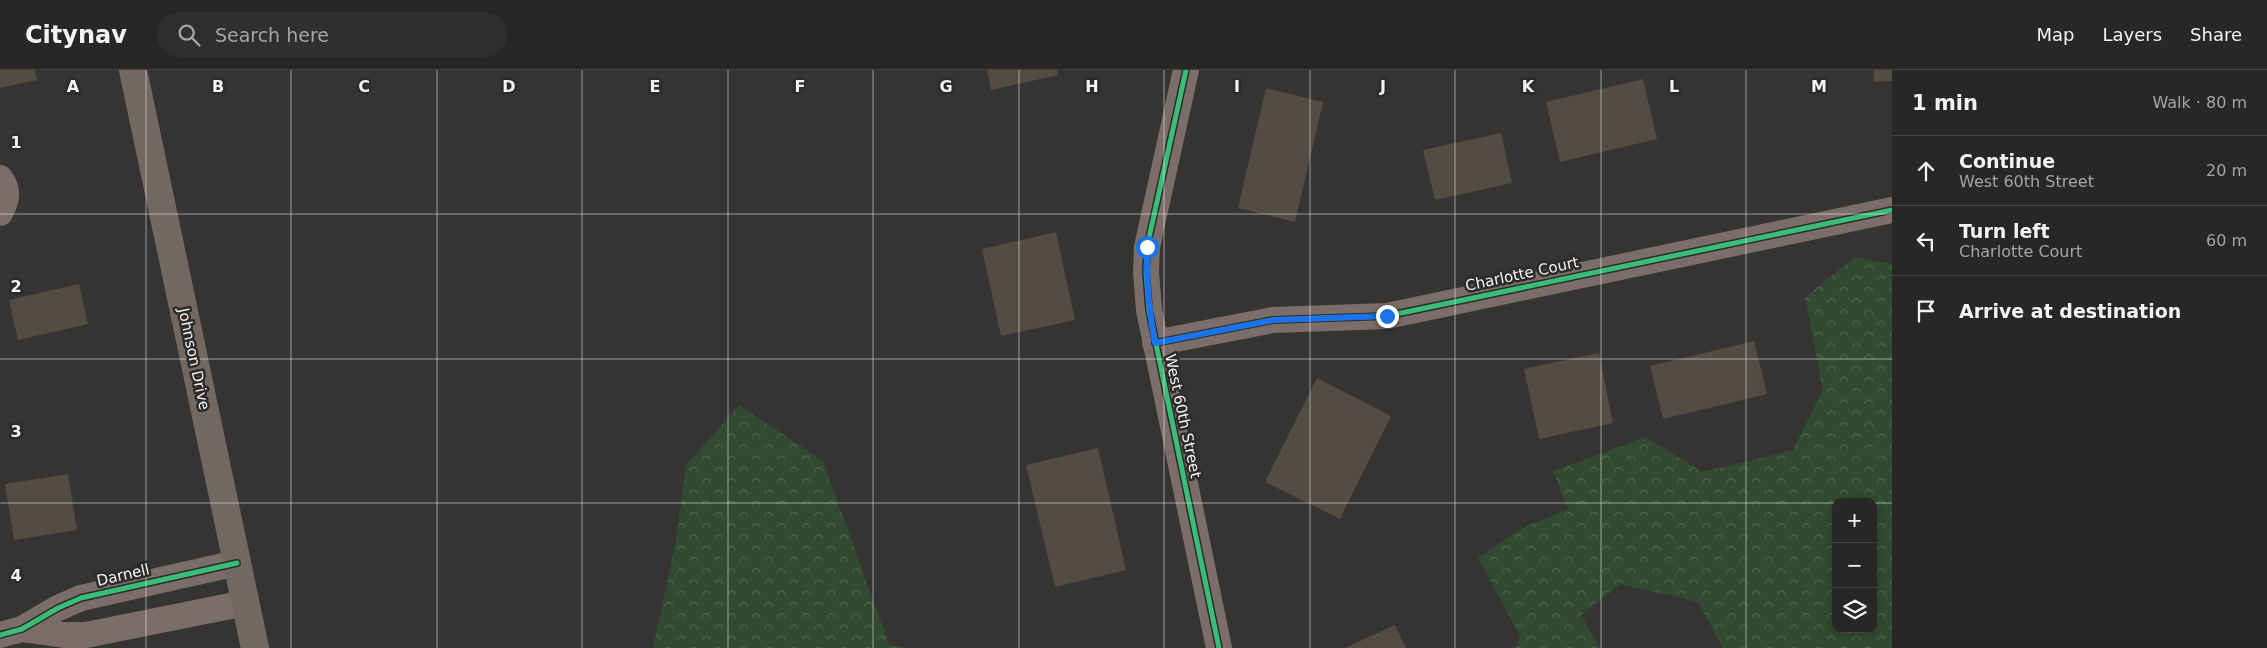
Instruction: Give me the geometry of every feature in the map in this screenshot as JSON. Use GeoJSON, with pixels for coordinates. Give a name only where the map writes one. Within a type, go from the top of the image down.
{"type":"FeatureCollection","features":[{"type":"Feature","properties":{"kind":"main road","name":"Johnson Drive"},"geometry":{"type":"LineString","coordinates":[[133,70],[255,648]]}},
{"type":"Feature","properties":{"kind":"street","name":"West 60th Street"},"geometry":{"type":"LineString","coordinates":[[1186,70],[1147,247],[1146,272],[1149,310],[1155,343],[1219,648]]}},
{"type":"Feature","properties":{"kind":"street"},"geometry":{"type":"LineString","coordinates":[[0,178],[6,192],[5,203],[0,213]]}},
{"type":"Feature","properties":{"kind":"street","name":"Charlotte Court"},"geometry":{"type":"LineString","coordinates":[[1155,343],[1273,320],[1387,316],[1892,210]]}},
{"type":"Feature","properties":{"kind":"street","name":"Darnell"},"geometry":{"type":"LineString","coordinates":[[11,632],[81,598],[236,563]]}},
{"type":"Feature","properties":{"kind":"street","name":"Darnell"},"geometry":{"type":"LineString","coordinates":[[11,632],[64,635],[92,634],[245,603]]}},
{"type":"Feature","properties":{"kind":"green space"},"geometry":{"type":"Polygon","coordinates":[[[1856,257],[1892,264],[1892,648],[1723,648],[1698,602],[1620,584],[1581,615],[1600,648],[1516,648],[1520,636],[1478,558],[1522,528],[1568,509],[1553,471],[1646,437],[1702,472],[1793,450],[1823,390],[1805,297],[1856,257]]]}},
{"type":"Feature","properties":{"kind":"green space"},"geometry":{"type":"Polygon","coordinates":[[[739,405],[823,461],[889,644],[906,648],[653,648],[676,540],[686,465],[739,405]]]}},
{"type":"Feature","properties":{"kind":"building"},"geometry":{"type":"Polygon","coordinates":[[[0,70],[35,70],[37,80],[0,88],[0,70]]]}},
{"type":"Feature","properties":{"kind":"building"},"geometry":{"type":"Polygon","coordinates":[[[987,70],[1057,70],[1058,75],[991,90],[987,70]]]}},
{"type":"Feature","properties":{"kind":"building"},"geometry":{"type":"Polygon","coordinates":[[[1873,70],[1892,70],[1892,81],[1874,82],[1873,70]]]}},
{"type":"Feature","properties":{"kind":"building"},"geometry":{"type":"Polygon","coordinates":[[[1643,79],[1657,139],[1560,162],[1546,102],[1643,79]]]}},
{"type":"Feature","properties":{"kind":"building"},"geometry":{"type":"Polygon","coordinates":[[[1266,88],[1323,102],[1295,222],[1238,208],[1266,88]]]}},
{"type":"Feature","properties":{"kind":"building"},"geometry":{"type":"Polygon","coordinates":[[[1501,133],[1512,183],[1435,200],[1423,150],[1501,133]]]}},
{"type":"Feature","properties":{"kind":"building"},"geometry":{"type":"Polygon","coordinates":[[[1056,232],[1075,320],[1001,336],[982,249],[1056,232]]]}},
{"type":"Feature","properties":{"kind":"building"},"geometry":{"type":"Polygon","coordinates":[[[79,284],[88,324],[18,340],[9,300],[79,284]]]}},
{"type":"Feature","properties":{"kind":"building"},"geometry":{"type":"Polygon","coordinates":[[[1754,341],[1767,394],[1663,419],[1650,366],[1754,341]]]}},
{"type":"Feature","properties":{"kind":"building"},"geometry":{"type":"Polygon","coordinates":[[[1599,353],[1613,423],[1539,439],[1524,369],[1599,353]]]}},
{"type":"Feature","properties":{"kind":"building"},"geometry":{"type":"Polygon","coordinates":[[[1317,378],[1391,416],[1340,519],[1265,482],[1317,378]]]}},
{"type":"Feature","properties":{"kind":"building"},"geometry":{"type":"Polygon","coordinates":[[[1098,448],[1126,570],[1055,587],[1026,465],[1098,448]]]}},
{"type":"Feature","properties":{"kind":"building"},"geometry":{"type":"Polygon","coordinates":[[[68,474],[77,530],[14,540],[5,484],[68,474]]]}},
{"type":"Feature","properties":{"kind":"building"},"geometry":{"type":"Polygon","coordinates":[[[1395,625],[1406,648],[1345,648],[1395,625]]]}},
{"type":"Feature","properties":{"kind":"cycle path"},"geometry":{"type":"LineString","coordinates":[[1186,70],[1147,247],[1146,272],[1149,310],[1219,648]]}},
{"type":"Feature","properties":{"kind":"cycle path"},"geometry":{"type":"LineString","coordinates":[[1155,343],[1273,320],[1387,316],[1892,210]]}},
{"type":"Feature","properties":{"kind":"cycle path"},"geometry":{"type":"LineString","coordinates":[[0,635],[22,629],[58,608],[81,598],[237,563]]}},
{"type":"Feature","properties":{"kind":"route"},"geometry":{"type":"LineString","coordinates":[[1147,247],[1146,272],[1149,310],[1155,343],[1273,320],[1387,316]]}}]}
